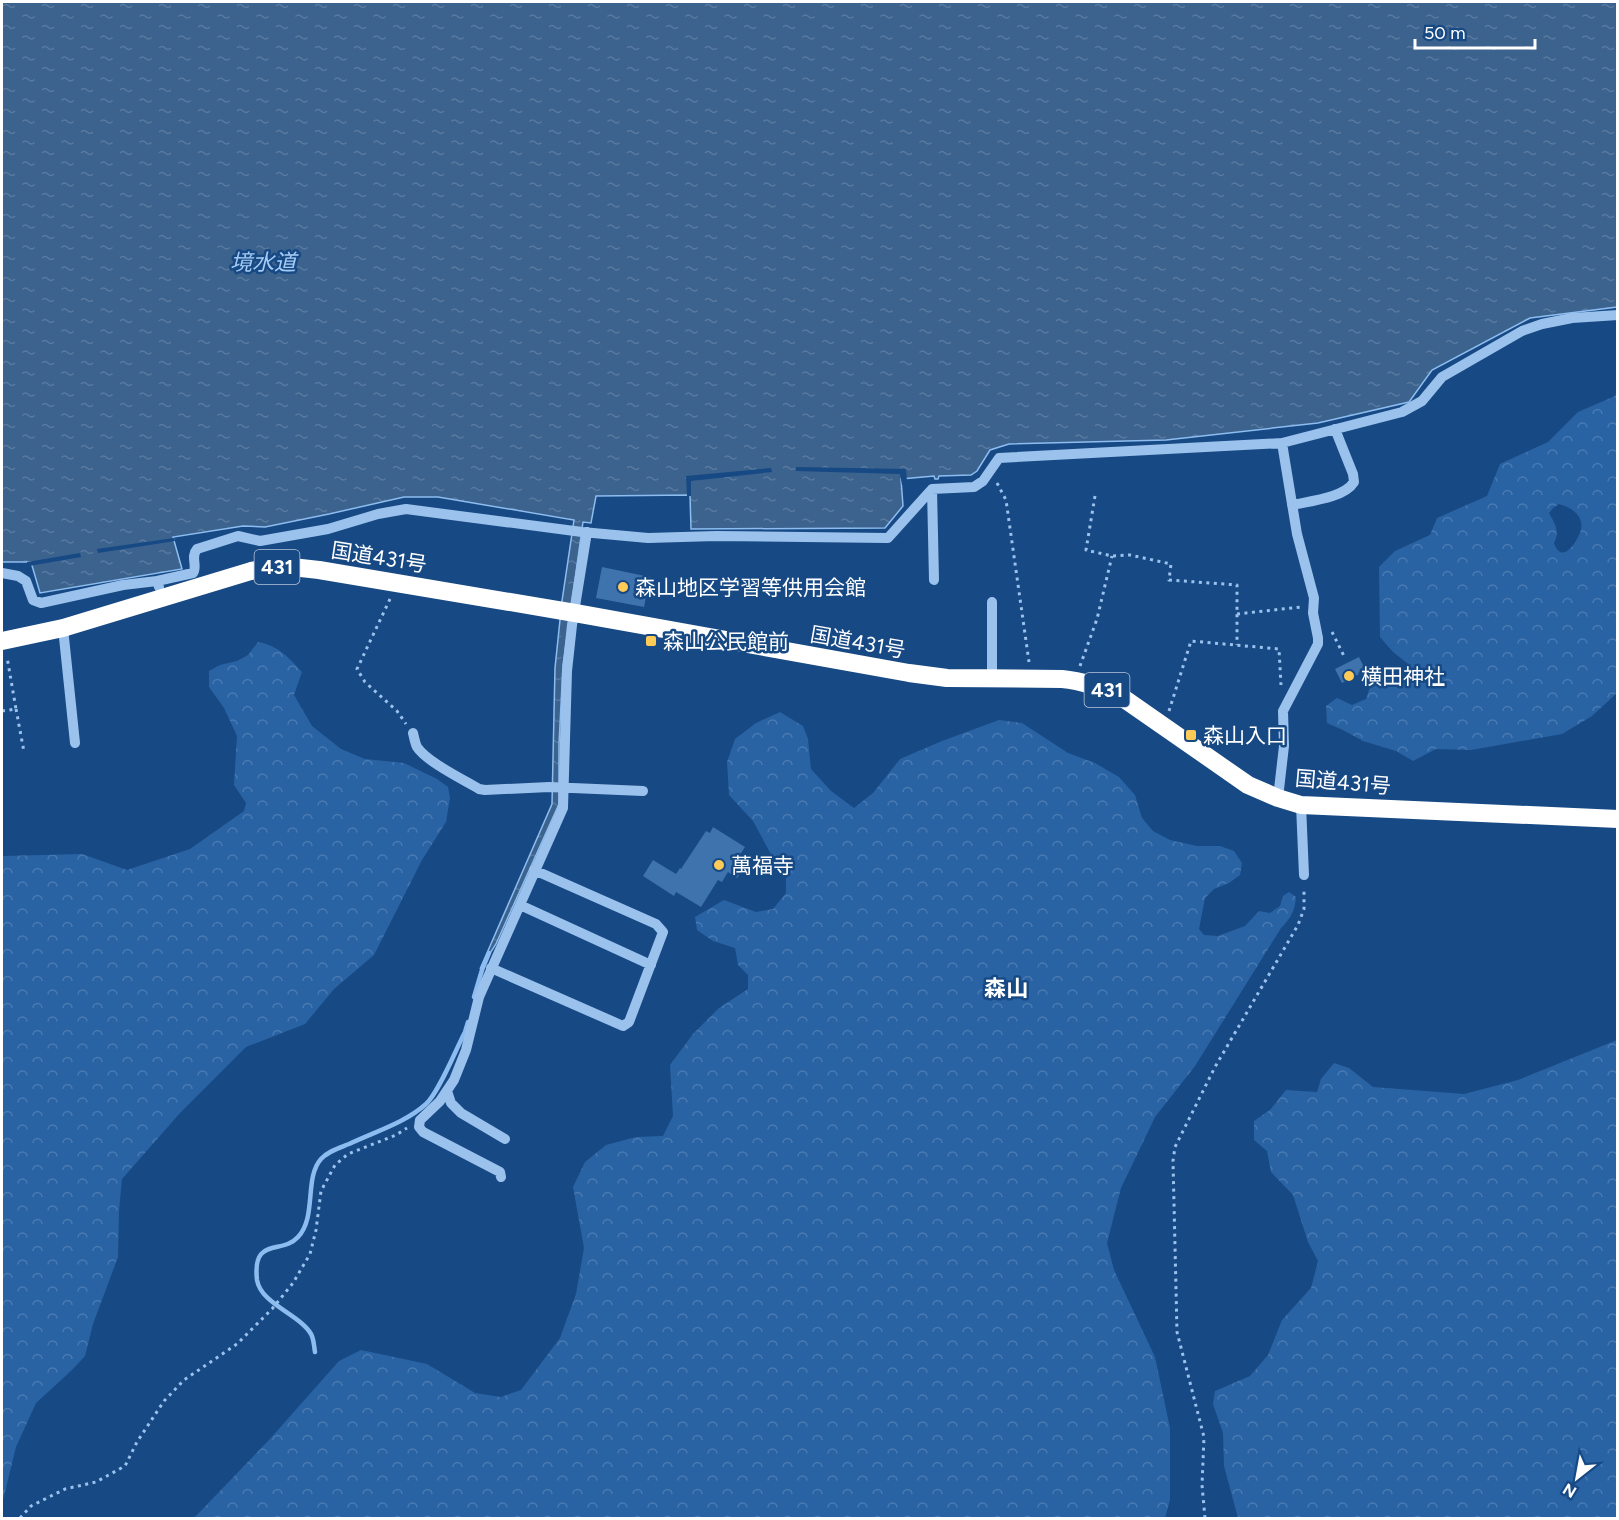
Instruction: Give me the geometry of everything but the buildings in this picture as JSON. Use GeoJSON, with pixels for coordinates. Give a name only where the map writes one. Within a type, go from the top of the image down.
{"type":"FeatureCollection","features":[{"type":"Feature","properties":{"kind":"highway","name":"国道431号"},"geometry":{"type":"LineString","coordinates":[[3,641],[63,628],[160,589],[251,570],[283,567],[319,570],[568,611],[909,673],[947,678],[1076,680],[1106,689],[1122,698],[1248,785],[1301,806],[1617,819]]}},
{"type":"Feature","properties":{"kind":"street"},"geometry":{"type":"LineString","coordinates":[[2,573],[18,576],[26,581],[33,600],[41,603],[123,585],[160,589],[193,573],[195,569],[193,557],[197,549],[238,536],[260,540],[271,539],[328,529],[406,509],[648,538],[716,536],[888,538],[932,489],[974,487],[983,481],[999,458],[1282,443],[1402,412],[1427,396],[1442,377],[1522,331],[1572,318],[1617,315]]}},
{"type":"Feature","properties":{"kind":"street"},"geometry":{"type":"LineString","coordinates":[[1292,505],[1334,495],[1351,487],[1354,482],[1335,429]]}},
{"type":"Feature","properties":{"kind":"street"},"geometry":{"type":"LineString","coordinates":[[1278,798],[1284,746],[1283,711],[1318,644],[1313,613],[1314,598],[1297,534],[1282,443]]}},
{"type":"Feature","properties":{"kind":"street"},"geometry":{"type":"LineString","coordinates":[[932,489],[934,580]]}},
{"type":"Feature","properties":{"kind":"street"},"geometry":{"type":"LineString","coordinates":[[501,1177],[500,1172],[423,1132],[419,1127],[420,1120],[440,1101],[454,1080],[466,1050],[479,997],[563,808],[558,788],[567,671],[568,611],[580,531]]}},
{"type":"Feature","properties":{"kind":"street"},"geometry":{"type":"LineString","coordinates":[[992,602],[992,679]]}},
{"type":"Feature","properties":{"kind":"street"},"geometry":{"type":"LineString","coordinates":[[63,628],[75,743]]}},
{"type":"Feature","properties":{"kind":"street"},"geometry":{"type":"LineString","coordinates":[[412,733],[417,747],[425,755],[479,789],[558,788],[643,791]]}},
{"type":"Feature","properties":{"kind":"street"},"geometry":{"type":"LineString","coordinates":[[1301,806],[1304,875]]}},
{"type":"Feature","properties":{"kind":"street"},"geometry":{"type":"LineString","coordinates":[[491,968],[623,1026],[629,1022],[663,932],[656,924],[534,870]]}},
{"type":"Feature","properties":{"kind":"street"},"geometry":{"type":"LineString","coordinates":[[520,905],[651,965]]}},
{"type":"Feature","properties":{"kind":"street"},"geometry":{"type":"LineString","coordinates":[[447,1091],[451,1103],[461,1113],[506,1139]]}},
{"type":"Feature","properties":{"kind":"path"},"geometry":{"type":"LineString","coordinates":[[990,470],[1006,500],[1031,679]]}},
{"type":"Feature","properties":{"kind":"path"},"geometry":{"type":"LineString","coordinates":[[1095,496],[1086,550],[1112,556],[1130,555],[1172,564],[1169,580],[1238,585],[1237,645]]}},
{"type":"Feature","properties":{"kind":"path"},"geometry":{"type":"LineString","coordinates":[[1076,680],[1097,619],[1112,556]]}},
{"type":"Feature","properties":{"kind":"path"},"geometry":{"type":"LineString","coordinates":[[398,583],[357,669],[364,682],[397,711],[412,733]]}},
{"type":"Feature","properties":{"kind":"path"},"geometry":{"type":"LineString","coordinates":[[1237,614],[1314,605]]}},
{"type":"Feature","properties":{"kind":"path"},"geometry":{"type":"LineString","coordinates":[[3,641],[24,752]]}},
{"type":"Feature","properties":{"kind":"path"},"geometry":{"type":"LineString","coordinates":[[1164,726],[1191,641],[1278,649],[1283,711]]}},
{"type":"Feature","properties":{"kind":"path"},"geometry":{"type":"LineString","coordinates":[[2,711],[16,709]]}},
{"type":"Feature","properties":{"kind":"path"},"geometry":{"type":"LineString","coordinates":[[1205,1518],[1202,1485],[1204,1437],[1177,1332],[1173,1161],[1175,1147],[1215,1067],[1298,925],[1304,909],[1304,875]]}},
{"type":"Feature","properties":{"kind":"path"},"geometry":{"type":"LineString","coordinates":[[20,1518],[31,1506],[39,1502],[65,1490],[96,1482],[125,1466],[137,1442],[164,1401],[184,1380],[237,1344],[272,1309],[293,1283],[310,1254],[321,1191],[335,1165],[348,1154],[396,1135],[420,1120]]}},
{"type":"Feature","properties":{"kind":"green space"},"geometry":{"type":"Polygon","coordinates":[[[1617,391],[1618,692],[1592,716],[1562,734],[1471,750],[1436,749],[1413,761],[1396,751],[1363,741],[1327,723],[1326,706],[1337,698],[1352,705],[1366,699],[1371,684],[1387,675],[1405,682],[1411,672],[1407,663],[1380,637],[1379,567],[1395,551],[1430,535],[1437,518],[1487,496],[1500,464],[1548,442],[1578,412],[1615,396],[1617,391]],[[1559,504],[1549,513],[1557,531],[1554,543],[1562,553],[1569,550],[1575,543],[1581,527],[1581,521],[1576,513],[1559,504]]]}},
{"type":"Feature","properties":{"kind":"green space"},"geometry":{"type":"Polygon","coordinates":[[[258,642],[277,649],[302,672],[294,695],[312,726],[341,749],[365,759],[404,763],[448,787],[450,798],[446,822],[422,860],[374,955],[334,989],[305,1024],[246,1047],[180,1113],[122,1179],[118,1257],[93,1324],[85,1356],[36,1403],[16,1447],[2,1504],[2,856],[82,854],[127,870],[190,849],[244,811],[246,803],[234,785],[237,736],[224,708],[209,687],[209,671],[248,655],[258,642]]]}},
{"type":"Feature","properties":{"kind":"green space"},"geometry":{"type":"Polygon","coordinates":[[[780,712],[803,726],[808,739],[811,769],[831,791],[854,808],[873,793],[900,759],[999,720],[1022,723],[1068,753],[1095,763],[1119,777],[1135,795],[1142,818],[1153,831],[1170,840],[1197,846],[1220,846],[1234,851],[1242,863],[1240,875],[1229,883],[1214,889],[1205,898],[1199,929],[1204,935],[1218,936],[1245,926],[1259,911],[1270,913],[1280,906],[1283,896],[1289,892],[1296,897],[1289,918],[1195,1066],[1155,1117],[1121,1188],[1107,1243],[1114,1270],[1155,1357],[1170,1428],[1170,1500],[1165,1518],[194,1518],[269,1440],[339,1361],[361,1350],[427,1364],[475,1393],[501,1397],[521,1390],[560,1338],[576,1294],[584,1248],[573,1187],[585,1162],[606,1145],[636,1137],[663,1136],[673,1116],[670,1065],[693,1034],[719,1008],[748,989],[748,975],[738,965],[735,948],[713,941],[697,930],[695,917],[724,900],[756,912],[773,909],[786,893],[786,875],[773,858],[753,821],[729,795],[727,762],[735,739],[756,723],[780,712]]]}},
{"type":"Feature","properties":{"kind":"green space"},"geometry":{"type":"Polygon","coordinates":[[[1617,1040],[1617,1518],[1238,1518],[1224,1466],[1223,1433],[1213,1404],[1215,1391],[1250,1376],[1268,1355],[1282,1320],[1311,1288],[1318,1261],[1308,1242],[1293,1195],[1271,1172],[1267,1151],[1254,1140],[1254,1121],[1270,1110],[1286,1090],[1317,1092],[1321,1079],[1334,1063],[1349,1068],[1373,1087],[1464,1094],[1518,1080],[1617,1040]]]}},
{"type":"Feature","properties":{"kind":"water","name":"境水道"},"geometry":{"type":"Polygon","coordinates":[[[2,2],[1617,2],[1617,307],[1530,318],[1432,370],[1409,402],[1318,423],[1166,440],[1009,444],[990,450],[977,471],[971,475],[939,476],[938,479],[934,476],[901,479],[903,506],[885,528],[691,529],[690,495],[596,496],[591,523],[583,522],[563,665],[559,804],[496,944],[480,969],[552,804],[555,668],[574,520],[438,497],[404,497],[265,527],[243,526],[173,537],[182,569],[40,593],[31,562],[2,562],[2,2]]]}},
{"type":"Feature","properties":{"kind":"pier"},"geometry":{"type":"Polygon","coordinates":[[[796,467],[906,469],[907,482],[902,485],[900,474],[796,471],[796,467]]]}},
{"type":"Feature","properties":{"kind":"pier"},"geometry":{"type":"Polygon","coordinates":[[[771,468],[772,472],[691,481],[691,496],[687,496],[686,476],[771,468]]]}},
{"type":"Feature","properties":{"kind":"pier"},"geometry":{"type":"Polygon","coordinates":[[[174,538],[175,541],[98,553],[97,549],[174,538]]]}},
{"type":"Feature","properties":{"kind":"pier"},"geometry":{"type":"Polygon","coordinates":[[[80,553],[81,557],[27,565],[27,562],[80,553]]]}},
{"type":"Feature","properties":{"kind":"waterway"},"geometry":{"type":"LineString","coordinates":[[474,997],[489,953]]}},
{"type":"Feature","properties":{"kind":"waterway"},"geometry":{"type":"LineString","coordinates":[[315,1352],[312,1336],[305,1327],[265,1296],[260,1288],[257,1280],[259,1257],[270,1249],[291,1242],[304,1229],[313,1176],[324,1156],[399,1122],[426,1104],[442,1080],[468,1022]]}},
{"type":"Feature","properties":{"kind":"place","name":"森山地区学習等供用会館"},"geometry":{"type":"Point","coordinates":[623,587]}},
{"type":"Feature","properties":{"kind":"place","name":"森山公民館前"},"geometry":{"type":"Point","coordinates":[651,641]}},
{"type":"Feature","properties":{"kind":"place","name":"横田神社"},"geometry":{"type":"Point","coordinates":[1349,676]}},
{"type":"Feature","properties":{"kind":"place","name":"森山入口"},"geometry":{"type":"Point","coordinates":[1191,735]}},
{"type":"Feature","properties":{"kind":"place","name":"萬福寺"},"geometry":{"type":"Point","coordinates":[719,865]}},
{"type":"Feature","properties":{"kind":"district","name":"森山"},"geometry":{"type":"Point","coordinates":[1006,988]}}]}
